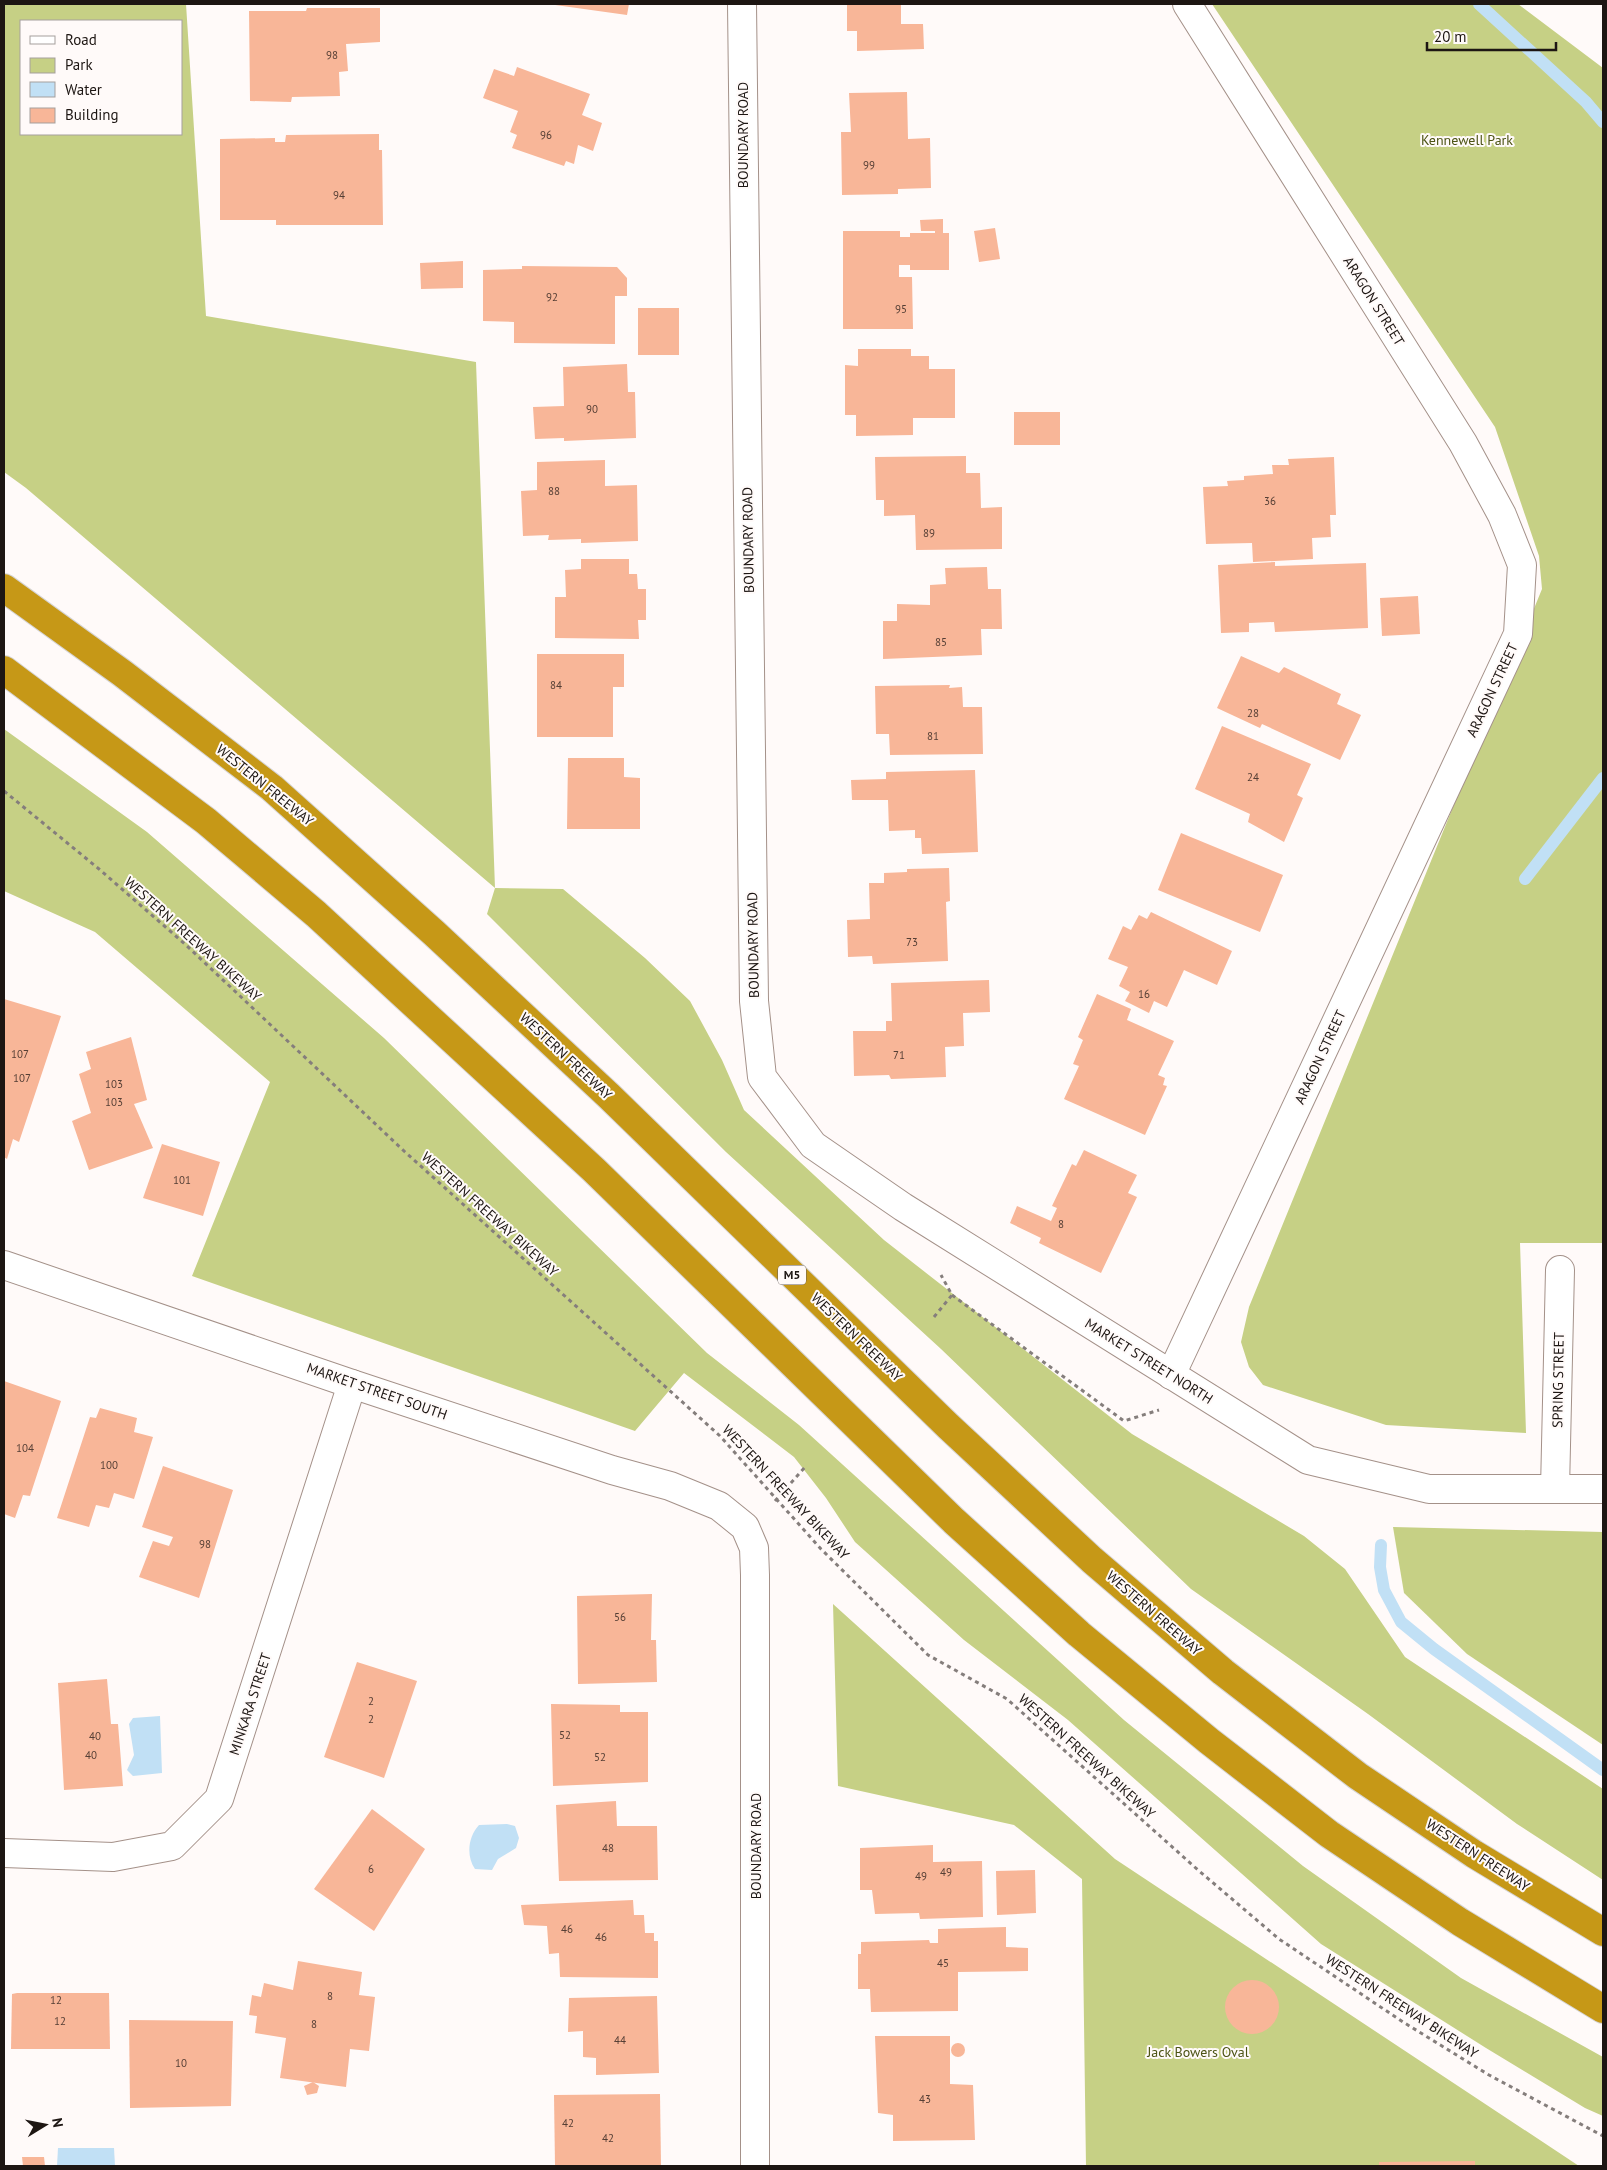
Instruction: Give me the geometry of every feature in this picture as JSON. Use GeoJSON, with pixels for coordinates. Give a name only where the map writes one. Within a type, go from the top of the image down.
{"type":"FeatureCollection","features":[{"type":"Feature","properties":{"kind":"highway","name":"WESTERN FREEWAY"},"geometry":{"type":"LineString","coordinates":[[4,588],[122,673],[272,788],[434,933],[609,1096],[955,1433],[1092,1560],[1223,1672],[1358,1776],[1474,1854],[1603,1932]]}},
{"type":"Feature","properties":{"kind":"highway"},"geometry":{"type":"LineString","coordinates":[[4,670],[206,821],[330,927],[587,1163],[954,1521],[1078,1634],[1209,1741],[1330,1834],[1460,1922],[1603,2009]]}},
{"type":"Feature","properties":{"kind":"street","name":"BOUNDARY ROAD"},"geometry":{"type":"LineString","coordinates":[[742,4],[754,1001],[762,1076]]}},
{"type":"Feature","properties":{"kind":"street","name":"ARAGON STREET"},"geometry":{"type":"LineString","coordinates":[[1177,1379],[1518,634],[1522,565],[1502,515],[1463,444],[1187,4]]}},
{"type":"Feature","properties":{"kind":"street","name":"MARKET STREET NORTH"},"geometry":{"type":"LineString","coordinates":[[762,1076],[813,1145],[902,1207],[1308,1460],[1429,1489],[1603,1489]]}},
{"type":"Feature","properties":{"kind":"street","name":"MARKET STREET SOUTH"},"geometry":{"type":"LineString","coordinates":[[4,1265],[352,1384],[670,1486],[719,1506],[745,1527]]}},
{"type":"Feature","properties":{"kind":"street","name":"SPRING STREET"},"geometry":{"type":"LineString","coordinates":[[1556,1489],[1560,1270]]}},
{"type":"Feature","properties":{"kind":"street","name":"MINKARA STREET"},"geometry":{"type":"LineString","coordinates":[[4,1852],[113,1856],[172,1846],[218,1799],[352,1384]]}},
{"type":"Feature","properties":{"kind":"street","name":"BOUNDARY ROAD"},"geometry":{"type":"LineString","coordinates":[[745,1527],[754,1548],[755,1575],[755,2166]]}},
{"type":"Feature","properties":{"kind":"path","name":"WESTERN FREEWAY BIKEWAY"},"geometry":{"type":"LineString","coordinates":[[4,791],[99,869],[186,945],[404,1151],[720,1436],[821,1549],[928,1655],[1007,1699],[1198,1870],[1279,1939],[1403,2022],[1489,2076],[1603,2136]]}},
{"type":"Feature","properties":{"kind":"path"},"geometry":{"type":"LineString","coordinates":[[952,1295],[1124,1421],[1168,1408],[1177,1379]]}},
{"type":"Feature","properties":{"kind":"path"},"geometry":{"type":"LineString","coordinates":[[776,1500],[806,1466]]}},
{"type":"Feature","properties":{"kind":"green space"},"geometry":{"type":"Polygon","coordinates":[[[4,4],[186,4],[206,316],[476,362],[495,888],[26,488],[4,472],[4,4]]]}},
{"type":"Feature","properties":{"kind":"green space","name":"Kennewell Park"},"geometry":{"type":"Polygon","coordinates":[[[1212,4],[1518,4],[1603,68],[1603,1243],[1520,1243],[1526,1433],[1386,1425],[1263,1385],[1249,1367],[1241,1342],[1249,1307],[1542,589],[1539,556],[1495,427],[1212,4]]]}},
{"type":"Feature","properties":{"kind":"green space"},"geometry":{"type":"Polygon","coordinates":[[[4,729],[147,832],[384,1038],[707,1353],[799,1425],[1124,1720],[1303,1866],[1461,1978],[1603,2057],[1603,2116],[1585,2108],[1486,2048],[1321,1944],[1068,1720],[964,1640],[855,1542],[826,1498],[794,1457],[684,1373],[635,1431],[192,1276],[270,1082],[95,932],[4,891],[4,729]]]}},
{"type":"Feature","properties":{"kind":"green space"},"geometry":{"type":"Polygon","coordinates":[[[495,888],[563,889],[645,958],[690,1001],[722,1060],[744,1110],[884,1240],[1132,1434],[1304,1536],[1345,1569],[1405,1657],[1603,1789],[1603,1880],[1517,1824],[1368,1714],[1191,1589],[941,1349],[726,1152],[487,914],[495,888]]]}},
{"type":"Feature","properties":{"kind":"green space"},"geometry":{"type":"Polygon","coordinates":[[[1393,1527],[1603,1532],[1603,1745],[1467,1654],[1404,1593],[1393,1527]]]}},
{"type":"Feature","properties":{"kind":"green space","name":"Jack Bowers Oval"},"geometry":{"type":"Polygon","coordinates":[[[833,1604],[1115,1859],[1579,2166],[1086,2166],[1082,1879],[1014,1825],[838,1786],[833,1604]]]}},
{"type":"Feature","properties":{"kind":"water"},"geometry":{"type":"Polygon","coordinates":[[[160,1716],[162,1773],[133,1776],[127,1770],[134,1755],[129,1724],[133,1718],[160,1716]]]}},
{"type":"Feature","properties":{"kind":"water"},"geometry":{"type":"Polygon","coordinates":[[[507,1824],[515,1826],[519,1838],[516,1848],[498,1859],[492,1870],[475,1869],[470,1858],[469,1847],[475,1830],[479,1825],[507,1824]]]}},
{"type":"Feature","properties":{"kind":"water"},"geometry":{"type":"Polygon","coordinates":[[[58,2148],[114,2148],[115,2166],[57,2166],[58,2148]]]}},
{"type":"Feature","properties":{"kind":"building"},"geometry":{"type":"Polygon","coordinates":[[[548,4],[629,4],[627,15],[548,4]]]}},
{"type":"Feature","properties":{"kind":"building"},"geometry":{"type":"Polygon","coordinates":[[[847,4],[901,4],[901,24],[923,24],[924,49],[857,51],[857,31],[847,31],[847,4]]]}},
{"type":"Feature","properties":{"kind":"building"},"geometry":{"type":"Polygon","coordinates":[[[307,8],[380,8],[380,42],[346,44],[348,71],[339,72],[340,96],[292,97],[291,102],[250,101],[249,11],[306,11],[307,8]]]}},
{"type":"Feature","properties":{"kind":"building"},"geometry":{"type":"Polygon","coordinates":[[[517,67],[590,94],[582,115],[602,123],[593,151],[578,145],[574,164],[566,161],[564,166],[512,148],[517,135],[510,132],[518,111],[483,98],[494,69],[514,76],[517,67]]]}},
{"type":"Feature","properties":{"kind":"building"},"geometry":{"type":"Polygon","coordinates":[[[907,92],[908,139],[930,138],[931,188],[898,189],[898,194],[842,195],[841,132],[851,132],[849,93],[907,92]]]}},
{"type":"Feature","properties":{"kind":"building"},"geometry":{"type":"Polygon","coordinates":[[[379,134],[379,150],[382,150],[383,225],[276,225],[276,220],[220,220],[220,139],[275,138],[275,142],[285,142],[286,135],[379,134]]]}},
{"type":"Feature","properties":{"kind":"building"},"geometry":{"type":"Polygon","coordinates":[[[943,219],[943,233],[949,233],[949,270],[910,270],[910,265],[899,265],[899,277],[912,277],[913,329],[843,329],[843,231],[900,231],[900,237],[910,237],[910,233],[935,233],[935,231],[921,231],[920,220],[943,219]]]}},
{"type":"Feature","properties":{"kind":"building"},"geometry":{"type":"Polygon","coordinates":[[[995,228],[1000,259],[979,262],[974,231],[995,228]]]}},
{"type":"Feature","properties":{"kind":"building"},"geometry":{"type":"Polygon","coordinates":[[[463,261],[463,288],[421,289],[420,263],[463,261]]]}},
{"type":"Feature","properties":{"kind":"building"},"geometry":{"type":"Polygon","coordinates":[[[522,266],[617,267],[627,278],[627,296],[615,296],[615,344],[514,343],[514,322],[483,321],[483,270],[522,269],[522,266]]]}},
{"type":"Feature","properties":{"kind":"building"},"geometry":{"type":"Polygon","coordinates":[[[638,308],[679,308],[679,355],[638,355],[638,308]]]}},
{"type":"Feature","properties":{"kind":"building"},"geometry":{"type":"Polygon","coordinates":[[[858,349],[911,349],[911,356],[929,356],[929,369],[955,369],[955,418],[913,418],[913,435],[856,436],[856,415],[845,415],[845,365],[858,366],[858,349]]]}},
{"type":"Feature","properties":{"kind":"building"},"geometry":{"type":"Polygon","coordinates":[[[627,364],[628,392],[635,392],[636,438],[564,441],[564,438],[535,439],[533,407],[564,406],[563,367],[627,364]]]}},
{"type":"Feature","properties":{"kind":"building"},"geometry":{"type":"Polygon","coordinates":[[[1014,412],[1060,412],[1060,445],[1014,445],[1014,412]]]}},
{"type":"Feature","properties":{"kind":"building"},"geometry":{"type":"Polygon","coordinates":[[[966,456],[966,473],[980,473],[981,508],[1002,507],[1002,549],[916,550],[915,515],[884,516],[884,500],[876,500],[875,457],[966,456]]]}},
{"type":"Feature","properties":{"kind":"building"},"geometry":{"type":"Polygon","coordinates":[[[1334,457],[1336,515],[1330,515],[1331,537],[1312,538],[1313,559],[1253,562],[1252,543],[1206,544],[1203,487],[1228,486],[1227,481],[1244,480],[1244,476],[1273,474],[1272,465],[1289,465],[1288,459],[1334,457]]]}},
{"type":"Feature","properties":{"kind":"building"},"geometry":{"type":"Polygon","coordinates":[[[605,460],[605,486],[637,485],[638,541],[581,543],[581,539],[548,540],[549,535],[523,536],[521,491],[537,490],[537,462],[605,460]]]}},
{"type":"Feature","properties":{"kind":"building"},"geometry":{"type":"Polygon","coordinates":[[[581,559],[629,559],[629,574],[637,574],[638,589],[646,589],[646,620],[638,620],[639,639],[555,638],[555,597],[566,597],[565,570],[581,569],[581,559]]]}},
{"type":"Feature","properties":{"kind":"building"},"geometry":{"type":"Polygon","coordinates":[[[1275,562],[1275,566],[1366,563],[1368,628],[1275,632],[1274,622],[1249,623],[1249,632],[1221,633],[1218,565],[1275,562]]]}},
{"type":"Feature","properties":{"kind":"building"},"geometry":{"type":"Polygon","coordinates":[[[987,567],[988,589],[1001,589],[1002,629],[981,629],[982,655],[883,659],[883,621],[897,621],[897,604],[930,605],[930,585],[946,584],[945,568],[987,567]]]}},
{"type":"Feature","properties":{"kind":"building"},"geometry":{"type":"Polygon","coordinates":[[[1418,596],[1420,634],[1382,636],[1380,598],[1418,596]]]}},
{"type":"Feature","properties":{"kind":"building"},"geometry":{"type":"Polygon","coordinates":[[[537,654],[624,654],[624,687],[613,687],[613,737],[537,737],[537,654]]]}},
{"type":"Feature","properties":{"kind":"building"},"geometry":{"type":"Polygon","coordinates":[[[1241,656],[1279,673],[1284,667],[1341,694],[1337,704],[1361,715],[1340,760],[1262,724],[1260,728],[1217,708],[1241,656]]]}},
{"type":"Feature","properties":{"kind":"building"},"geometry":{"type":"Polygon","coordinates":[[[950,685],[949,688],[962,687],[963,707],[982,707],[983,754],[890,755],[889,734],[876,734],[875,686],[950,685]]]}},
{"type":"Feature","properties":{"kind":"building"},"geometry":{"type":"Polygon","coordinates":[[[1222,726],[1311,764],[1297,795],[1303,798],[1284,842],[1248,822],[1250,814],[1195,789],[1222,726]]]}},
{"type":"Feature","properties":{"kind":"building"},"geometry":{"type":"Polygon","coordinates":[[[568,758],[624,758],[624,777],[640,778],[640,829],[567,829],[568,758]]]}},
{"type":"Feature","properties":{"kind":"building"},"geometry":{"type":"Polygon","coordinates":[[[975,770],[978,852],[922,854],[921,838],[915,838],[915,830],[889,831],[888,800],[852,800],[851,780],[886,779],[886,772],[975,770]]]}},
{"type":"Feature","properties":{"kind":"building"},"geometry":{"type":"Polygon","coordinates":[[[1181,833],[1283,875],[1260,932],[1158,890],[1181,833]]]}},
{"type":"Feature","properties":{"kind":"building"},"geometry":{"type":"Polygon","coordinates":[[[949,868],[950,901],[946,902],[948,961],[873,964],[872,956],[848,957],[847,920],[870,919],[869,883],[884,883],[884,873],[907,872],[907,869],[949,868]]]}},
{"type":"Feature","properties":{"kind":"building"},"geometry":{"type":"Polygon","coordinates":[[[1151,912],[1232,951],[1217,985],[1184,970],[1167,1007],[1154,1001],[1149,1013],[1125,1001],[1130,992],[1119,986],[1128,967],[1108,959],[1123,926],[1131,930],[1139,915],[1147,919],[1151,912]]]}},
{"type":"Feature","properties":{"kind":"building"},"geometry":{"type":"Polygon","coordinates":[[[989,980],[990,1012],[963,1013],[964,1046],[945,1047],[946,1077],[891,1079],[889,1075],[854,1076],[853,1031],[886,1031],[886,1021],[892,1021],[891,983],[989,980]]]}},
{"type":"Feature","properties":{"kind":"building"},"geometry":{"type":"Polygon","coordinates":[[[1097,994],[1131,1009],[1127,1020],[1174,1041],[1158,1075],[1165,1078],[1163,1085],[1167,1086],[1145,1135],[1064,1099],[1079,1066],[1073,1064],[1083,1040],[1078,1037],[1097,994]]]}},
{"type":"Feature","properties":{"kind":"building"},"geometry":{"type":"Polygon","coordinates":[[[4,999],[61,1016],[19,1142],[13,1139],[7,1159],[4,1157],[4,999]]]}},
{"type":"Feature","properties":{"kind":"building"},"geometry":{"type":"Polygon","coordinates":[[[131,1037],[147,1100],[134,1104],[153,1148],[89,1170],[72,1121],[91,1113],[79,1074],[91,1069],[86,1052],[131,1037]]]}},
{"type":"Feature","properties":{"kind":"building"},"geometry":{"type":"Polygon","coordinates":[[[162,1144],[220,1162],[203,1216],[143,1198],[162,1144]]]}},
{"type":"Feature","properties":{"kind":"building"},"geometry":{"type":"Polygon","coordinates":[[[1084,1150],[1137,1175],[1128,1193],[1137,1197],[1101,1273],[1039,1243],[1041,1238],[1010,1223],[1017,1206],[1051,1221],[1057,1208],[1052,1206],[1072,1164],[1076,1166],[1084,1150]]]}},
{"type":"Feature","properties":{"kind":"building"},"geometry":{"type":"Polygon","coordinates":[[[4,1381],[61,1401],[30,1496],[23,1495],[15,1518],[4,1514],[4,1381]]]}},
{"type":"Feature","properties":{"kind":"building"},"geometry":{"type":"Polygon","coordinates":[[[100,1408],[137,1418],[134,1432],[153,1437],[134,1499],[114,1493],[109,1508],[96,1505],[89,1527],[57,1518],[90,1417],[96,1418],[100,1408]]]}},
{"type":"Feature","properties":{"kind":"building"},"geometry":{"type":"Polygon","coordinates":[[[163,1466],[233,1490],[199,1598],[139,1577],[153,1541],[169,1546],[173,1537],[142,1527],[163,1466]]]}},
{"type":"Feature","properties":{"kind":"building"},"geometry":{"type":"Polygon","coordinates":[[[652,1594],[651,1640],[656,1640],[657,1682],[578,1684],[577,1596],[652,1594]]]}},
{"type":"Feature","properties":{"kind":"building"},"geometry":{"type":"Polygon","coordinates":[[[357,1662],[417,1681],[384,1778],[324,1757],[357,1662]]]}},
{"type":"Feature","properties":{"kind":"building"},"geometry":{"type":"Polygon","coordinates":[[[107,1679],[111,1724],[118,1724],[123,1786],[64,1790],[58,1683],[107,1679]]]}},
{"type":"Feature","properties":{"kind":"building"},"geometry":{"type":"Polygon","coordinates":[[[551,1704],[620,1705],[620,1712],[648,1712],[648,1782],[553,1786],[551,1704]]]}},
{"type":"Feature","properties":{"kind":"building"},"geometry":{"type":"Polygon","coordinates":[[[616,1801],[617,1826],[657,1826],[658,1880],[559,1881],[556,1805],[616,1801]]]}},
{"type":"Feature","properties":{"kind":"building"},"geometry":{"type":"Polygon","coordinates":[[[372,1809],[425,1849],[374,1931],[314,1889],[372,1809]]]}},
{"type":"Feature","properties":{"kind":"building"},"geometry":{"type":"Polygon","coordinates":[[[933,1845],[933,1862],[982,1861],[983,1917],[920,1919],[919,1913],[875,1914],[872,1890],[860,1890],[860,1848],[933,1845]]]}},
{"type":"Feature","properties":{"kind":"building"},"geometry":{"type":"Polygon","coordinates":[[[1035,1870],[1036,1913],[997,1915],[996,1871],[1035,1870]]]}},
{"type":"Feature","properties":{"kind":"building"},"geometry":{"type":"Polygon","coordinates":[[[633,1900],[634,1915],[644,1915],[645,1933],[654,1933],[654,1941],[658,1941],[658,1978],[560,1977],[559,1953],[549,1954],[547,1926],[524,1925],[521,1905],[633,1900]]]}},
{"type":"Feature","properties":{"kind":"building"},"geometry":{"type":"Polygon","coordinates":[[[1006,1927],[1006,1947],[1028,1948],[1028,1971],[958,1972],[958,2011],[871,2012],[870,1989],[858,1989],[858,1954],[861,1954],[861,1942],[929,1940],[930,1943],[938,1943],[938,1929],[1006,1927]]]}},
{"type":"Feature","properties":{"kind":"building"},"geometry":{"type":"Polygon","coordinates":[[[298,1961],[362,1972],[359,1995],[375,1997],[369,2051],[350,2049],[346,2087],[280,2078],[286,2038],[255,2033],[257,2016],[249,2015],[252,1995],[261,1997],[264,1983],[293,1990],[298,1961]]]}},
{"type":"Feature","properties":{"kind":"building"},"geometry":{"type":"Polygon","coordinates":[[[1252,1980],[1262,1982],[1271,1988],[1277,1997],[1279,2007],[1277,2017],[1271,2026],[1262,2032],[1252,2034],[1242,2032],[1233,2026],[1227,2017],[1225,2007],[1227,1997],[1233,1988],[1242,1982],[1252,1980]]]}},
{"type":"Feature","properties":{"kind":"building"},"geometry":{"type":"Polygon","coordinates":[[[109,1993],[110,2049],[11,2049],[12,1994],[109,1993]]]}},
{"type":"Feature","properties":{"kind":"building"},"geometry":{"type":"Polygon","coordinates":[[[657,1996],[659,2073],[596,2075],[596,2058],[583,2057],[583,2031],[568,2032],[569,1998],[657,1996]]]}},
{"type":"Feature","properties":{"kind":"building"},"geometry":{"type":"Polygon","coordinates":[[[129,2020],[233,2021],[231,2106],[130,2108],[129,2020]]]}},
{"type":"Feature","properties":{"kind":"building"},"geometry":{"type":"Polygon","coordinates":[[[875,2036],[950,2036],[950,2084],[973,2085],[975,2140],[893,2141],[893,2115],[878,2113],[875,2036]]]}},
{"type":"Feature","properties":{"kind":"building"},"geometry":{"type":"Polygon","coordinates":[[[958,2043],[963,2045],[965,2050],[963,2055],[958,2057],[953,2055],[951,2050],[953,2045],[958,2043]]]}},
{"type":"Feature","properties":{"kind":"building"},"geometry":{"type":"Polygon","coordinates":[[[313,2082],[319,2086],[317,2093],[307,2095],[304,2086],[313,2082]]]}},
{"type":"Feature","properties":{"kind":"building"},"geometry":{"type":"Polygon","coordinates":[[[660,2094],[661,2166],[555,2166],[554,2095],[660,2094]]]}},
{"type":"Feature","properties":{"kind":"building"},"geometry":{"type":"Polygon","coordinates":[[[22,2157],[44,2157],[45,2166],[23,2166],[22,2157]]]}},
{"type":"Feature","properties":{"kind":"building"},"geometry":{"type":"Polygon","coordinates":[[[1475,2161],[1475,2166],[1379,2166],[1379,2162],[1475,2161]]]}},
{"type":"Feature","properties":{"kind":"waterway"},"geometry":{"type":"LineString","coordinates":[[1479,4],[1586,102],[1603,122]]}},
{"type":"Feature","properties":{"kind":"waterway"},"geometry":{"type":"LineString","coordinates":[[1525,879],[1603,778]]}},
{"type":"Feature","properties":{"kind":"waterway"},"geometry":{"type":"LineString","coordinates":[[1381,1545],[1380,1567],[1384,1590],[1401,1622],[1434,1649],[1603,1770]]}}]}
